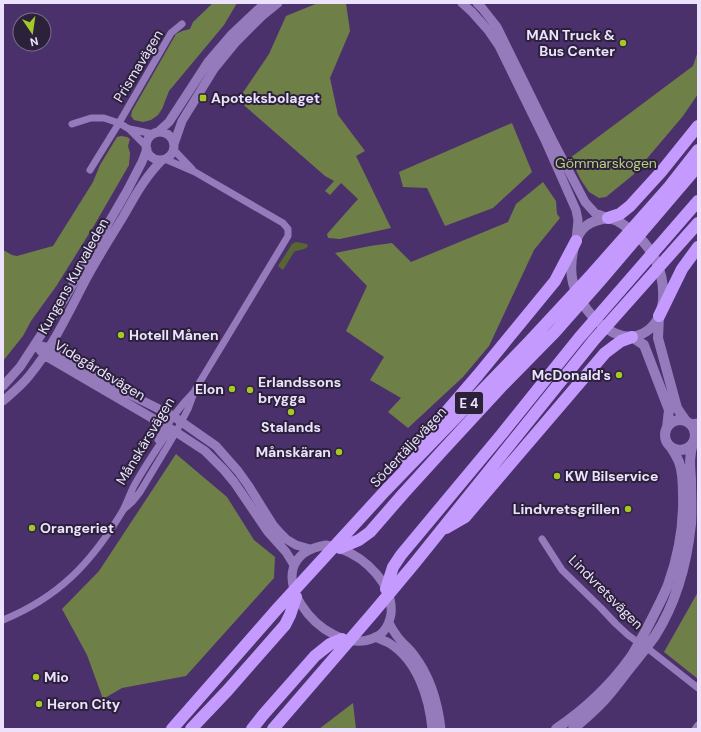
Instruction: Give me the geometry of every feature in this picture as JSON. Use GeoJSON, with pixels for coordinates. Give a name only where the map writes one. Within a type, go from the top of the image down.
{"type":"FeatureCollection","features":[{"type":"Feature","properties":{"kind":"highway"},"geometry":{"type":"LineString","coordinates":[[608,218],[620,214],[630,206],[661,172],[698,126]]}},
{"type":"Feature","properties":{"kind":"highway","name":"Södertäljevägen"},"geometry":{"type":"LineString","coordinates":[[172,729],[278,608],[386,491],[529,342],[587,279],[664,193],[698,150]]}},
{"type":"Feature","properties":{"kind":"highway"},"geometry":{"type":"LineString","coordinates":[[340,548],[359,540],[370,532],[503,385],[560,326],[698,166]]}},
{"type":"Feature","properties":{"kind":"highway"},"geometry":{"type":"LineString","coordinates":[[386,589],[393,567],[401,555],[501,435],[579,338],[698,201]]}},
{"type":"Feature","properties":{"kind":"highway"},"geometry":{"type":"LineString","coordinates":[[273,729],[414,564],[594,340],[698,223]]}},
{"type":"Feature","properties":{"kind":"highway"},"geometry":{"type":"LineString","coordinates":[[347,534],[369,501],[478,375],[554,281],[576,240]]}},
{"type":"Feature","properties":{"kind":"highway"},"geometry":{"type":"LineString","coordinates":[[659,316],[682,269],[698,247]]}},
{"type":"Feature","properties":{"kind":"highway"},"geometry":{"type":"LineString","coordinates":[[440,532],[465,516],[605,353],[621,341],[632,337]]}},
{"type":"Feature","properties":{"kind":"highway"},"geometry":{"type":"LineString","coordinates":[[191,729],[228,691],[285,626],[296,597]]}},
{"type":"Feature","properties":{"kind":"highway"},"geometry":{"type":"LineString","coordinates":[[252,729],[315,656],[330,644],[342,639]]}},
{"type":"Feature","properties":{"kind":"main road"},"geometry":{"type":"LineString","coordinates":[[556,729],[600,693],[631,657],[643,645],[655,635],[680,582],[685,564],[691,524],[690,462],[695,433],[692,423],[677,408],[658,338],[659,316],[663,291],[657,262],[644,242],[635,233],[620,222],[608,218],[596,220],[586,225],[576,240],[571,260],[572,278],[577,294],[591,314],[609,330],[618,335],[632,337],[644,345],[668,410],[665,437],[666,442],[680,463],[682,472],[683,502],[680,535],[673,570],[643,645],[608,696],[596,709],[573,729]]}},
{"type":"Feature","properties":{"kind":"main road"},"geometry":{"type":"LineString","coordinates":[[632,337],[646,332],[653,326],[659,316]]}},
{"type":"Feature","properties":{"kind":"main road"},"geometry":{"type":"LineString","coordinates":[[666,428],[675,421],[681,420],[692,423]]}},
{"type":"Feature","properties":{"kind":"main road"},"geometry":{"type":"LineString","coordinates":[[670,446],[678,450],[682,450],[690,446],[695,440]]}},
{"type":"Feature","properties":{"kind":"street"},"geometry":{"type":"LineString","coordinates":[[265,3],[232,34],[208,62],[169,122],[148,140],[146,148],[148,154],[153,158],[158,160],[169,157],[182,121],[214,69],[236,42],[262,16],[278,3]]}},
{"type":"Feature","properties":{"kind":"street"},"geometry":{"type":"LineString","coordinates":[[462,3],[488,30],[498,46],[545,140],[576,210],[578,220],[576,240]]}},
{"type":"Feature","properties":{"kind":"street"},"geometry":{"type":"LineString","coordinates":[[477,3],[497,27],[585,202],[595,213],[608,218]]}},
{"type":"Feature","properties":{"kind":"street","name":"Prismavägen"},"geometry":{"type":"LineString","coordinates":[[90,170],[171,33],[182,24]]}},
{"type":"Feature","properties":{"kind":"street","name":"Prismavägen"},"geometry":{"type":"LineString","coordinates":[[72,124],[91,118],[104,118],[119,123],[129,129],[146,148]]}},
{"type":"Feature","properties":{"kind":"street","name":"Prismavägen"},"geometry":{"type":"LineString","coordinates":[[129,129],[156,133]]}},
{"type":"Feature","properties":{"kind":"street"},"geometry":{"type":"LineString","coordinates":[[156,133],[166,133],[172,140],[173,146],[196,172]]}},
{"type":"Feature","properties":{"kind":"street","name":"Kungens Kurvaleden"},"geometry":{"type":"LineString","coordinates":[[3,386],[20,367],[65,298],[127,191],[142,162],[146,148]]}},
{"type":"Feature","properties":{"kind":"street"},"geometry":{"type":"LineString","coordinates":[[164,159],[196,172]]}},
{"type":"Feature","properties":{"kind":"street","name":"Kungens Kurvaleden"},"geometry":{"type":"LineString","coordinates":[[3,401],[29,376],[47,351],[134,197],[147,176],[164,159]]}},
{"type":"Feature","properties":{"kind":"street","name":"Månskärsvägen"},"geometry":{"type":"LineString","coordinates":[[3,620],[22,612],[39,602],[70,579],[92,555],[123,510],[140,492],[182,422],[196,390],[287,239],[288,229],[283,223],[196,172]]}},
{"type":"Feature","properties":{"kind":"street","name":"Videgårdsvägen"},"geometry":{"type":"LineString","coordinates":[[35,344],[205,451],[224,470],[268,532],[286,552],[293,563]]}},
{"type":"Feature","properties":{"kind":"street","name":"Videgårdsvägen"},"geometry":{"type":"LineString","coordinates":[[47,351],[172,416],[216,446],[228,458],[248,484],[273,525],[280,533],[296,545],[307,549]]}},
{"type":"Feature","properties":{"kind":"street","name":"Månskärsvägen"},"geometry":{"type":"LineString","coordinates":[[123,510],[132,482],[172,416],[181,404],[196,390]]}},
{"type":"Feature","properties":{"kind":"street","name":"Lindvretsvägen"},"geometry":{"type":"LineString","coordinates":[[542,539],[562,570],[616,624],[628,635],[698,688]]}},
{"type":"Feature","properties":{"kind":"street"},"geometry":{"type":"LineString","coordinates":[[326,545],[340,548],[367,564],[389,594],[391,606],[389,623],[375,638],[362,641],[342,639],[317,623],[304,609],[296,597],[292,583],[293,563],[307,549],[326,545]]}},
{"type":"Feature","properties":{"kind":"street"},"geometry":{"type":"LineString","coordinates":[[389,623],[397,636],[422,667],[430,682],[435,695],[441,729]]}},
{"type":"Feature","properties":{"kind":"street"},"geometry":{"type":"LineString","coordinates":[[375,638],[388,642],[396,648],[412,666],[422,685],[426,697],[430,711],[432,729]]}},
{"type":"Feature","properties":{"kind":"street"},"geometry":{"type":"LineString","coordinates":[[695,729],[698,725]]}},
{"type":"Feature","properties":{"kind":"green space"},"geometry":{"type":"Polygon","coordinates":[[[213,3],[237,3],[224,25],[169,91],[158,115],[151,120],[143,122],[134,120],[131,116],[132,111],[176,34],[190,29],[193,22],[213,3]]]}},
{"type":"Feature","properties":{"kind":"green space"},"geometry":{"type":"Polygon","coordinates":[[[318,3],[346,3],[350,31],[330,78],[338,115],[365,151],[356,156],[391,228],[340,239],[328,238],[327,234],[358,199],[341,183],[330,195],[325,191],[334,181],[325,176],[238,100],[269,54],[286,16],[318,3]]]}},
{"type":"Feature","properties":{"kind":"green space","name":"Gömmarskogen"},"geometry":{"type":"Polygon","coordinates":[[[698,51],[698,94],[683,116],[633,175],[606,197],[599,198],[589,192],[570,158],[693,66],[698,51]]]}},
{"type":"Feature","properties":{"kind":"green space"},"geometry":{"type":"Polygon","coordinates":[[[512,123],[532,172],[493,208],[445,226],[427,188],[403,187],[399,172],[512,123]]]}},
{"type":"Feature","properties":{"kind":"green space"},"geometry":{"type":"Polygon","coordinates":[[[121,136],[130,139],[128,146],[130,153],[129,165],[95,224],[57,285],[31,321],[23,336],[3,361],[3,250],[17,256],[53,246],[93,182],[100,165],[117,137],[121,136]]]}},
{"type":"Feature","properties":{"kind":"green space"},"geometry":{"type":"Polygon","coordinates":[[[543,182],[556,201],[557,214],[560,218],[534,250],[489,346],[463,377],[408,428],[388,412],[401,398],[370,380],[384,357],[346,331],[367,286],[335,253],[392,243],[411,262],[508,222],[516,204],[543,182]]]}},
{"type":"Feature","properties":{"kind":"green space"},"geometry":{"type":"Polygon","coordinates":[[[296,242],[307,244],[308,246],[305,249],[294,252],[283,270],[278,266],[292,244],[296,242]]]}},
{"type":"Feature","properties":{"kind":"green space"},"geometry":{"type":"Polygon","coordinates":[[[176,454],[227,497],[254,540],[275,557],[274,578],[186,676],[122,688],[103,699],[87,655],[62,609],[99,571],[176,454]]]}},
{"type":"Feature","properties":{"kind":"green space"},"geometry":{"type":"Polygon","coordinates":[[[698,592],[698,679],[664,652],[698,592]]]}},
{"type":"Feature","properties":{"kind":"green space"},"geometry":{"type":"Polygon","coordinates":[[[353,703],[356,729],[319,729],[353,703]]]}},
{"type":"Feature","properties":{"kind":"place","name":"MAN Truck & Bus Center"},"geometry":{"type":"Point","coordinates":[623,43]}},
{"type":"Feature","properties":{"kind":"place","name":"Apoteksbolaget"},"geometry":{"type":"Point","coordinates":[203,98]}},
{"type":"Feature","properties":{"kind":"place","name":"Hotell Månen"},"geometry":{"type":"Point","coordinates":[121,335]}},
{"type":"Feature","properties":{"kind":"place","name":"McDonald's"},"geometry":{"type":"Point","coordinates":[619,375]}},
{"type":"Feature","properties":{"kind":"place","name":"Elon"},"geometry":{"type":"Point","coordinates":[232,389]}},
{"type":"Feature","properties":{"kind":"place","name":"Erlandssons brygga"},"geometry":{"type":"Point","coordinates":[250,390]}},
{"type":"Feature","properties":{"kind":"place","name":"Stalands"},"geometry":{"type":"Point","coordinates":[291,412]}},
{"type":"Feature","properties":{"kind":"place","name":"Månskäran"},"geometry":{"type":"Point","coordinates":[339,452]}},
{"type":"Feature","properties":{"kind":"place","name":"KW Bilservice"},"geometry":{"type":"Point","coordinates":[557,476]}},
{"type":"Feature","properties":{"kind":"place","name":"Lindvretsgrillen"},"geometry":{"type":"Point","coordinates":[628,509]}},
{"type":"Feature","properties":{"kind":"place","name":"Orangeriet"},"geometry":{"type":"Point","coordinates":[32,528]}},
{"type":"Feature","properties":{"kind":"place","name":"Mio"},"geometry":{"type":"Point","coordinates":[36,677]}},
{"type":"Feature","properties":{"kind":"place","name":"Heron City"},"geometry":{"type":"Point","coordinates":[39,704]}}]}
